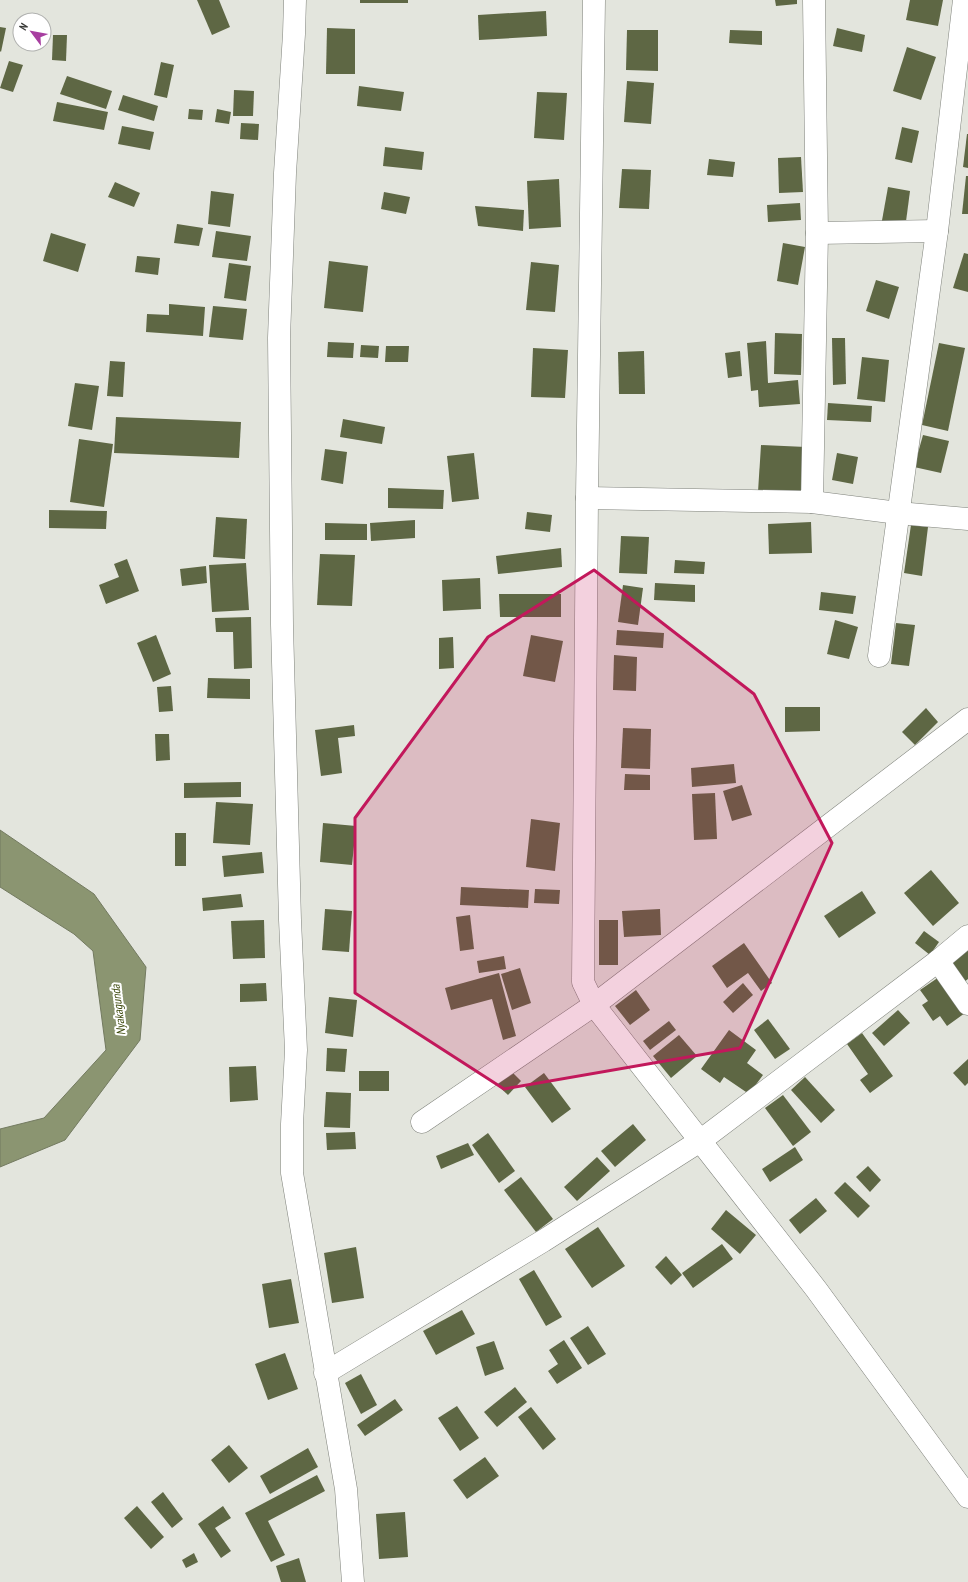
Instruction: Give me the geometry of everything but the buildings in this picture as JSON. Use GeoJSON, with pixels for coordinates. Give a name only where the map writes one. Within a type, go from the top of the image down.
{"type":"FeatureCollection","features":[{"type":"Feature","properties":{"kind":"street"},"geometry":{"type":"LineString","coordinates":[[295,0],[285,174],[279,338],[282,625],[290,920],[296,1050],[292,1124],[292,1172],[325,1373],[346,1489],[354,1582]]}},
{"type":"Feature","properties":{"kind":"street"},"geometry":{"type":"LineString","coordinates":[[594,0],[587,498],[583,982],[594,1005],[816,1289],[968,1497]]}},
{"type":"Feature","properties":{"kind":"street"},"geometry":{"type":"LineString","coordinates":[[812,502],[817,233],[814,0]]}},
{"type":"Feature","properties":{"kind":"street"},"geometry":{"type":"LineString","coordinates":[[879,656],[937,231],[964,0]]}},
{"type":"Feature","properties":{"kind":"street"},"geometry":{"type":"LineString","coordinates":[[817,233],[937,231]]}},
{"type":"Feature","properties":{"kind":"street"},"geometry":{"type":"LineString","coordinates":[[587,498],[812,502],[898,513],[968,519]]}},
{"type":"Feature","properties":{"kind":"street"},"geometry":{"type":"LineString","coordinates":[[422,1122],[594,1005],[968,720]]}},
{"type":"Feature","properties":{"kind":"street"},"geometry":{"type":"LineString","coordinates":[[325,1373],[543,1241],[700,1141],[938,961],[968,936]]}},
{"type":"Feature","properties":{"kind":"street"},"geometry":{"type":"LineString","coordinates":[[938,961],[968,1004]]}},
{"type":"Feature","properties":{"kind":"highlighted area"},"geometry":{"type":"Polygon","coordinates":[[[594,570],[754,694],[832,843],[740,1048],[504,1089],[355,993],[355,818],[488,637],[594,570]]]}},
{"type":"Feature","properties":{"kind":"water","name":"Nyakagunda"},"geometry":{"type":"Polygon","coordinates":[[[0,830],[94,894],[146,967],[140,1040],[65,1140],[0,1167],[0,1129],[44,1118],[106,1050],[93,951],[74,934],[0,887],[0,830]]]}}]}
